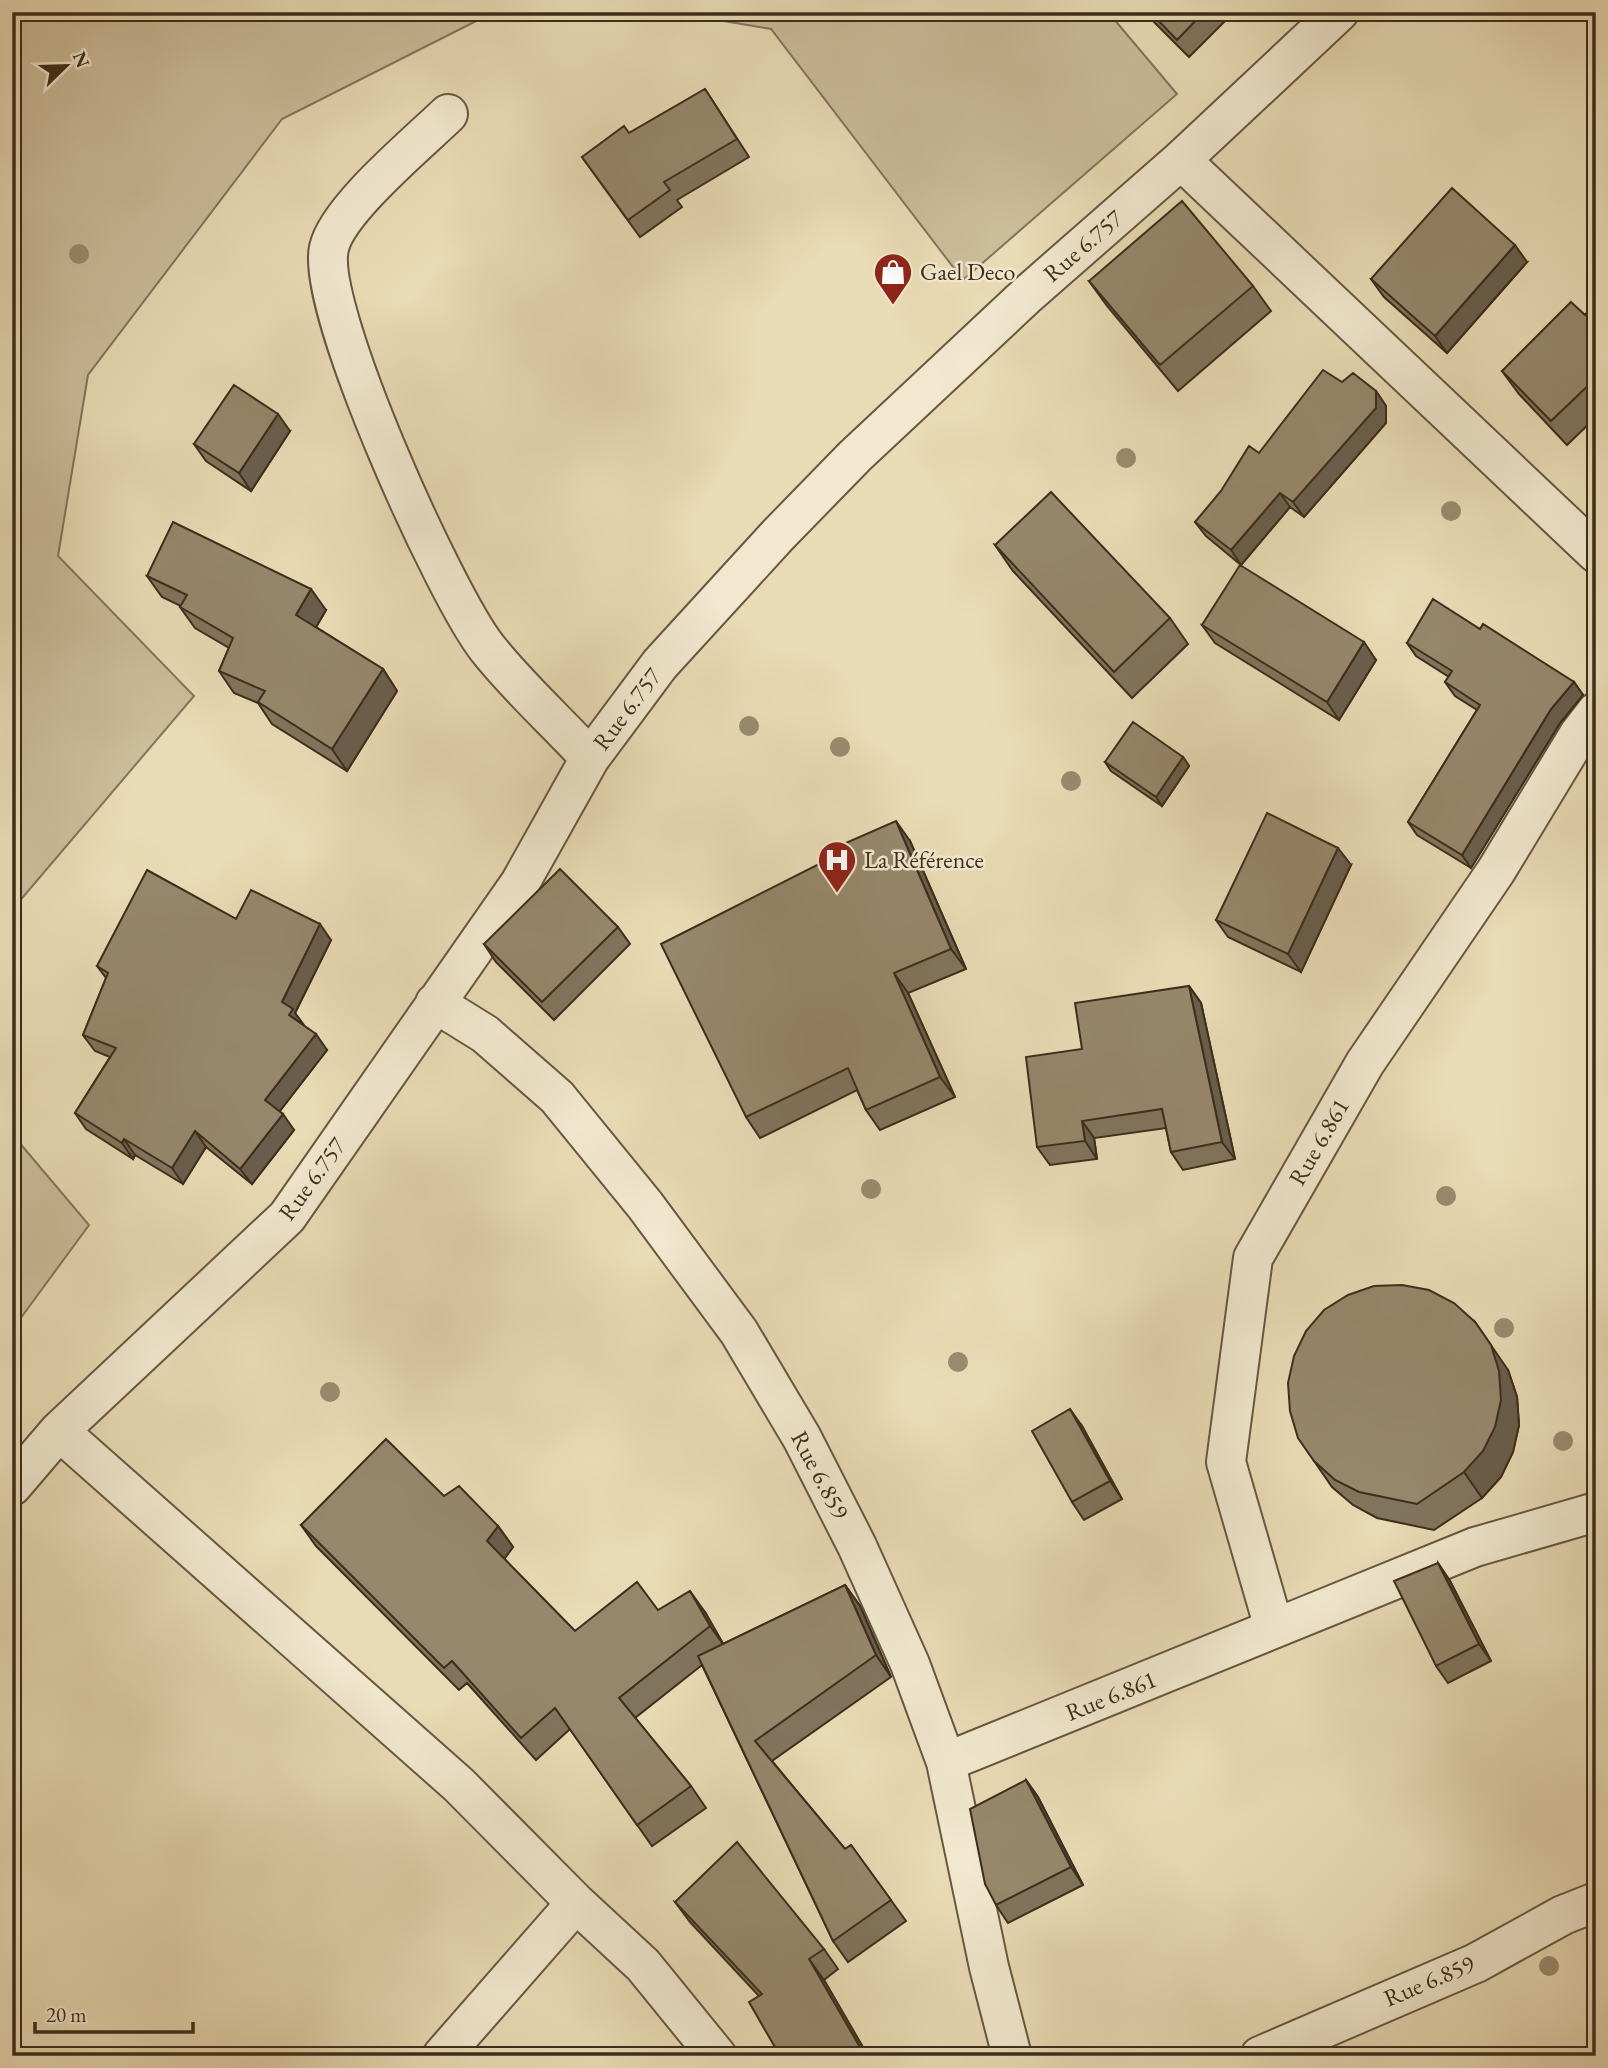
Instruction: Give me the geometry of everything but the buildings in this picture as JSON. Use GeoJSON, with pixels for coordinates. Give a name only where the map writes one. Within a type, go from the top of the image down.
{"type":"FeatureCollection","features":[{"type":"Feature","properties":{"kind":"street","name":"Rue 6.757"},"geometry":{"type":"LineString","coordinates":[[12,1486],[60,1431],[287,1217],[520,883],[590,758],[660,664],[778,534],[855,456],[1027,295],[1181,160],[1339,12]]}},
{"type":"Feature","properties":{"kind":"street"},"geometry":{"type":"LineString","coordinates":[[447,114],[345,215],[329,248],[330,285],[358,378],[440,572],[487,649],[590,758]]}},
{"type":"Feature","properties":{"kind":"street"},"geometry":{"type":"LineString","coordinates":[[1181,160],[1596,552]]}},
{"type":"Feature","properties":{"kind":"street","name":"Rue 6.861"},"geometry":{"type":"LineString","coordinates":[[1275,1628],[1226,1462],[1253,1258],[1365,1063],[1496,871],[1579,734],[1596,712]]}},
{"type":"Feature","properties":{"kind":"street","name":"Rue 6.859"},"geometry":{"type":"LineString","coordinates":[[435,1003],[485,1034],[557,1097],[645,1205],[739,1332],[802,1438],[857,1546],[910,1664],[946,1762],[989,1967],[1013,2056]]}},
{"type":"Feature","properties":{"kind":"street"},"geometry":{"type":"LineString","coordinates":[[60,1431],[459,1785],[576,1903],[643,1965],[717,2056]]}},
{"type":"Feature","properties":{"kind":"street","name":"Rue 6.861"},"geometry":{"type":"LineString","coordinates":[[946,1762],[1475,1546],[1596,1512]]}},
{"type":"Feature","properties":{"kind":"street","name":"Rue 6.859"},"geometry":{"type":"LineString","coordinates":[[1260,2056],[1476,1963],[1563,1915],[1596,1902]]}},
{"type":"Feature","properties":{"kind":"street"},"geometry":{"type":"LineString","coordinates":[[442,2056],[576,1903]]}},
{"type":"Feature","properties":{"kind":"shaded area"},"geometry":{"type":"Polygon","coordinates":[[[12,12],[494,12],[282,119],[88,375],[58,556],[194,696],[12,910],[12,12]]]}},
{"type":"Feature","properties":{"kind":"shaded area"},"geometry":{"type":"Polygon","coordinates":[[[669,12],[1108,12],[1177,94],[963,280],[771,29],[669,12]]]}},
{"type":"Feature","properties":{"kind":"shaded area"},"geometry":{"type":"Polygon","coordinates":[[[12,1134],[89,1225],[12,1330],[12,1134]]]}},
{"type":"Feature","properties":{"kind":"place","name":"Gael Deco"},"geometry":{"type":"Point","coordinates":[893,306]}},
{"type":"Feature","properties":{"kind":"place","name":"La Référence"},"geometry":{"type":"Point","coordinates":[837,894]}}]}
